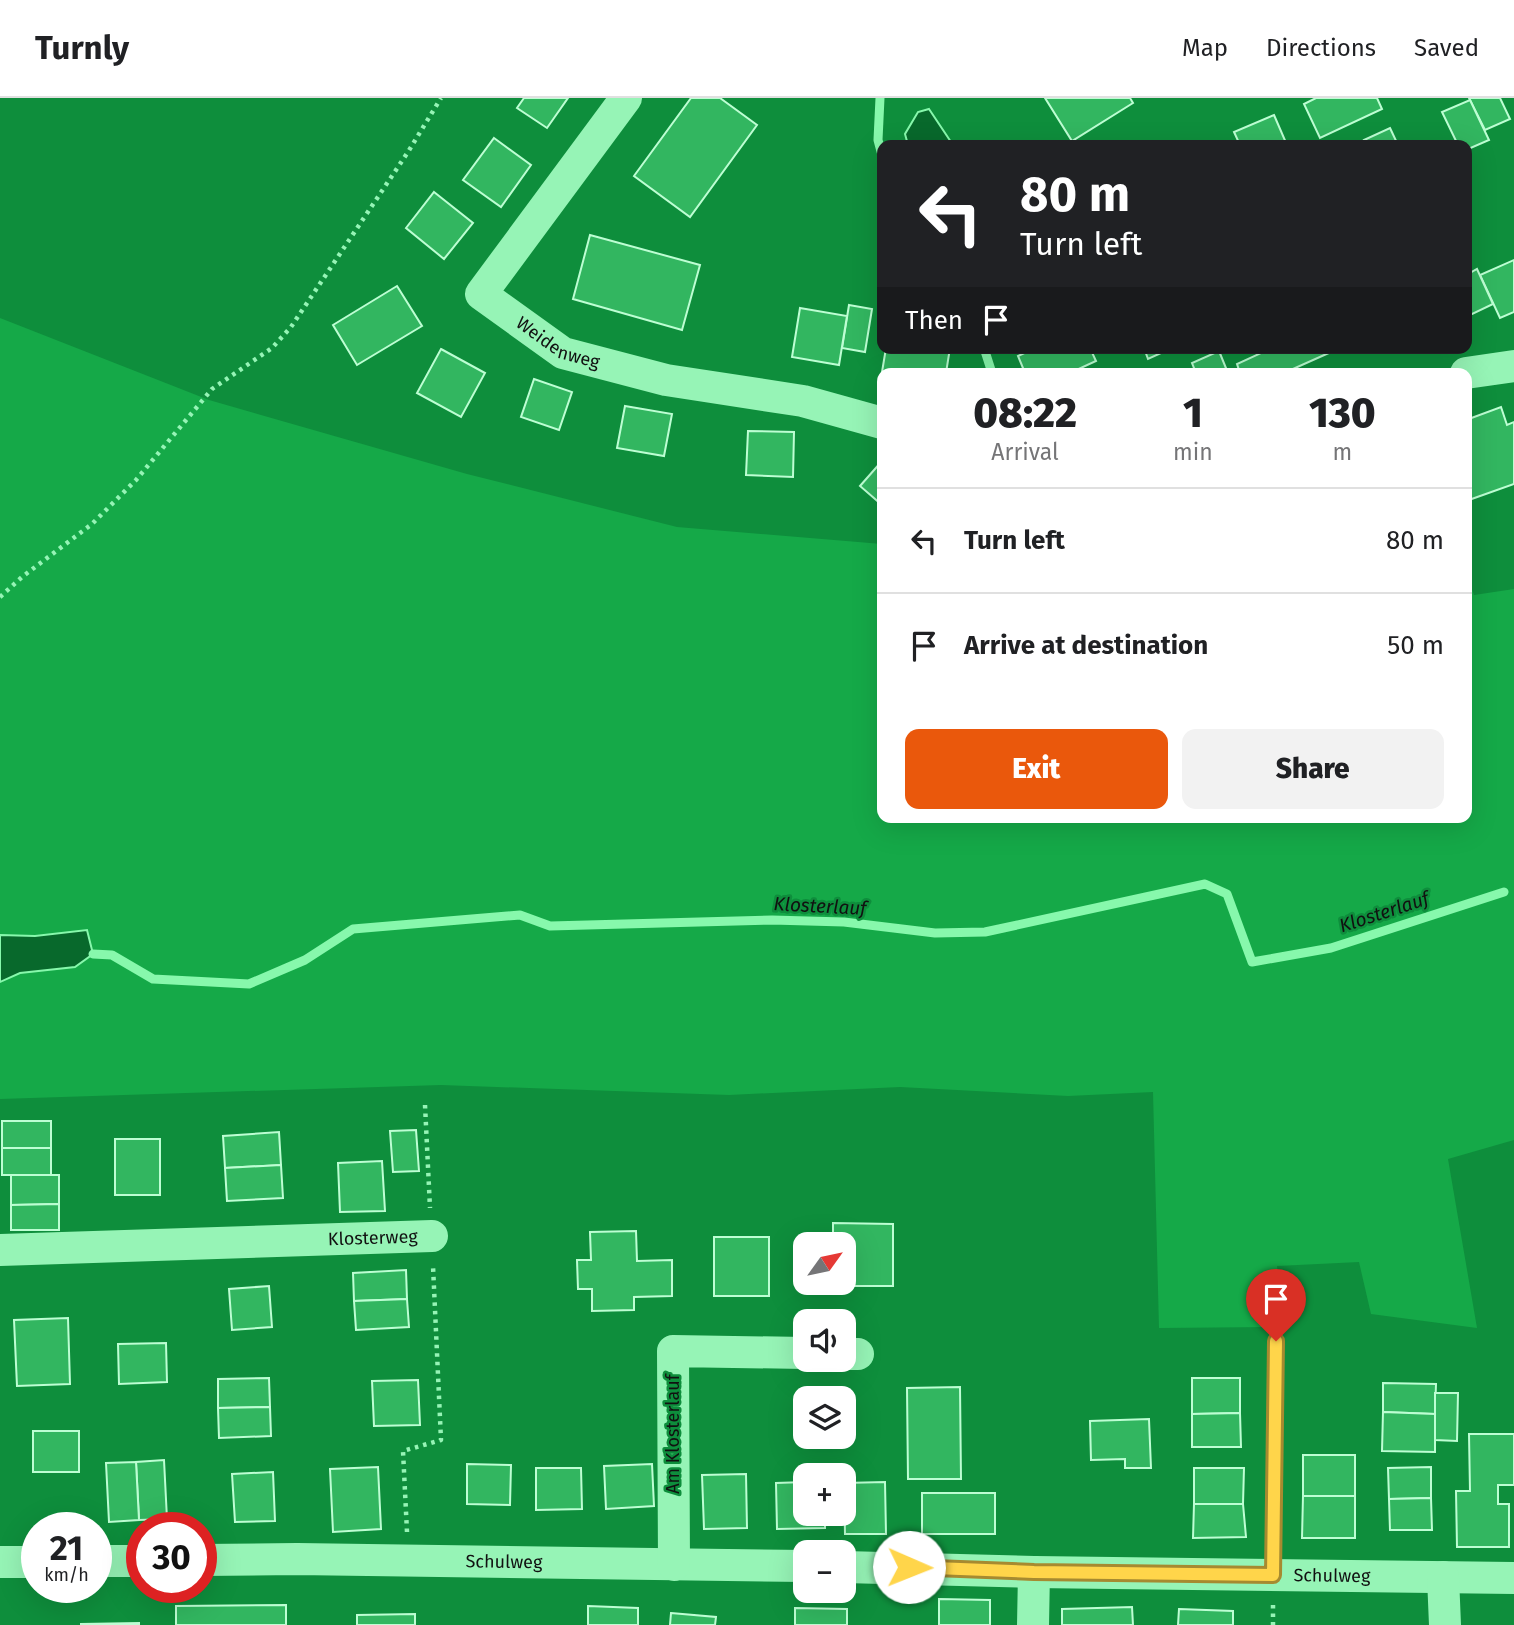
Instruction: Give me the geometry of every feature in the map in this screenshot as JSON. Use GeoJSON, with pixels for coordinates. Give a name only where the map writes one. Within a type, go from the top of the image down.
{"type":"FeatureCollection","features":[{"type":"Feature","properties":{"kind":"street","name":"Weidenweg"},"geometry":{"type":"LineString","coordinates":[[626,98],[481,294],[563,353],[666,380],[803,401],[877,422]]}},
{"type":"Feature","properties":{"kind":"street"},"geometry":{"type":"LineString","coordinates":[[1472,372],[1514,366]]}},
{"type":"Feature","properties":{"kind":"street","name":"Klosterweg"},"geometry":{"type":"LineString","coordinates":[[0,1250],[432,1236]]}},
{"type":"Feature","properties":{"kind":"street","name":"Am Klosterlauf"},"geometry":{"type":"LineString","coordinates":[[674,1565],[673,1350],[793,1353]]}},
{"type":"Feature","properties":{"kind":"street","name":"Schulweg"},"geometry":{"type":"LineString","coordinates":[[217,1560],[793,1566]]}},
{"type":"Feature","properties":{"kind":"street"},"geometry":{"type":"LineString","coordinates":[[0,1562],[21,1562]]}},
{"type":"Feature","properties":{"kind":"street","name":"Schulweg"},"geometry":{"type":"LineString","coordinates":[[856,1566],[1034,1572],[1514,1578]]}},
{"type":"Feature","properties":{"kind":"street"},"geometry":{"type":"LineString","coordinates":[[1033,1625],[1034,1572]]}},
{"type":"Feature","properties":{"kind":"street"},"geometry":{"type":"LineString","coordinates":[[1443,1577],[1445,1625]]}},
{"type":"Feature","properties":{"kind":"lane"},"geometry":{"type":"LineString","coordinates":[[1273,1575],[1276,1341]]}},
{"type":"Feature","properties":{"kind":"path"},"geometry":{"type":"LineString","coordinates":[[0,597],[92,524],[136,480],[212,389],[272,348],[291,327],[408,152],[440,98]]}},
{"type":"Feature","properties":{"kind":"path"},"geometry":{"type":"LineString","coordinates":[[425,1105],[432,1236]]}},
{"type":"Feature","properties":{"kind":"path","name":"Klosterweg"},"geometry":{"type":"LineString","coordinates":[[409,1561],[403,1451],[441,1440],[432,1236]]}},
{"type":"Feature","properties":{"kind":"shaded area"},"geometry":{"type":"Polygon","coordinates":[[[929,109],[950,140],[907,140],[905,134],[918,112],[929,109]]]}},
{"type":"Feature","properties":{"kind":"shaded area"},"geometry":{"type":"Polygon","coordinates":[[[0,318],[209,400],[467,474],[677,527],[877,544],[877,823],[1472,823],[1472,590],[1474,595],[1514,589],[1514,1140],[1448,1159],[1477,1328],[1371,1314],[1359,1262],[1277,1266],[1284,1327],[1159,1328],[1153,1092],[1068,1096],[900,1087],[729,1095],[441,1085],[0,1099],[0,318]]]}},
{"type":"Feature","properties":{"kind":"shaded area"},"geometry":{"type":"Polygon","coordinates":[[[87,930],[93,954],[75,967],[20,973],[0,982],[0,935],[35,936],[87,930]]]}},
{"type":"Feature","properties":{"kind":"building"},"geometry":{"type":"Polygon","coordinates":[[[524,98],[568,98],[547,128],[517,108],[524,98]]]}},
{"type":"Feature","properties":{"kind":"building"},"geometry":{"type":"Polygon","coordinates":[[[691,98],[720,98],[757,125],[690,217],[634,176],[691,98]]]}},
{"type":"Feature","properties":{"kind":"building"},"geometry":{"type":"Polygon","coordinates":[[[1045,98],[1130,98],[1133,103],[1071,140],[1045,98]]]}},
{"type":"Feature","properties":{"kind":"building"},"geometry":{"type":"Polygon","coordinates":[[[1316,98],[1377,98],[1382,109],[1320,138],[1304,104],[1316,98]]]}},
{"type":"Feature","properties":{"kind":"building"},"geometry":{"type":"Polygon","coordinates":[[[1469,98],[1500,98],[1510,119],[1485,130],[1469,98]]]}},
{"type":"Feature","properties":{"kind":"building"},"geometry":{"type":"Polygon","coordinates":[[[1470,100],[1489,140],[1472,147],[1472,140],[1456,140],[1442,112],[1470,100]]]}},
{"type":"Feature","properties":{"kind":"building"},"geometry":{"type":"Polygon","coordinates":[[[1274,115],[1285,140],[1238,140],[1234,132],[1274,115]]]}},
{"type":"Feature","properties":{"kind":"building"},"geometry":{"type":"Polygon","coordinates":[[[1390,128],[1396,140],[1364,140],[1390,128]]]}},
{"type":"Feature","properties":{"kind":"building"},"geometry":{"type":"Polygon","coordinates":[[[494,138],[531,165],[501,207],[463,180],[494,138]]]}},
{"type":"Feature","properties":{"kind":"building"},"geometry":{"type":"Polygon","coordinates":[[[434,192],[473,223],[444,259],[406,228],[434,192]]]}},
{"type":"Feature","properties":{"kind":"building"},"geometry":{"type":"Polygon","coordinates":[[[590,235],[700,265],[682,330],[573,299],[590,235]]]}},
{"type":"Feature","properties":{"kind":"building"},"geometry":{"type":"Polygon","coordinates":[[[1514,260],[1514,312],[1500,318],[1480,275],[1514,260]]]}},
{"type":"Feature","properties":{"kind":"building"},"geometry":{"type":"Polygon","coordinates":[[[1477,269],[1493,304],[1472,314],[1472,272],[1477,269]]]}},
{"type":"Feature","properties":{"kind":"building"},"geometry":{"type":"Polygon","coordinates":[[[397,286],[422,326],[357,365],[333,325],[397,286]]]}},
{"type":"Feature","properties":{"kind":"building"},"geometry":{"type":"Polygon","coordinates":[[[849,305],[872,309],[865,352],[842,348],[849,305]]]}},
{"type":"Feature","properties":{"kind":"building"},"geometry":{"type":"Polygon","coordinates":[[[800,308],[847,316],[839,365],[792,357],[800,308]]]}},
{"type":"Feature","properties":{"kind":"building"},"geometry":{"type":"Polygon","coordinates":[[[441,349],[485,373],[461,417],[417,393],[441,349]]]}},
{"type":"Feature","properties":{"kind":"building"},"geometry":{"type":"Polygon","coordinates":[[[885,354],[949,354],[947,368],[883,368],[885,354]]]}},
{"type":"Feature","properties":{"kind":"building"},"geometry":{"type":"Polygon","coordinates":[[[1093,354],[1096,361],[1081,368],[1023,368],[1018,356],[1093,354]]]}},
{"type":"Feature","properties":{"kind":"building"},"geometry":{"type":"Polygon","coordinates":[[[1146,354],[1159,354],[1148,359],[1146,354]]]}},
{"type":"Feature","properties":{"kind":"building"},"geometry":{"type":"Polygon","coordinates":[[[1212,354],[1220,354],[1226,368],[1194,368],[1192,363],[1212,354]]]}},
{"type":"Feature","properties":{"kind":"building"},"geometry":{"type":"Polygon","coordinates":[[[1259,354],[1327,354],[1295,368],[1238,368],[1237,364],[1259,354]]]}},
{"type":"Feature","properties":{"kind":"building"},"geometry":{"type":"Polygon","coordinates":[[[534,379],[572,392],[559,430],[521,417],[534,379]]]}},
{"type":"Feature","properties":{"kind":"building"},"geometry":{"type":"Polygon","coordinates":[[[625,406],[672,414],[664,456],[617,448],[625,406]]]}},
{"type":"Feature","properties":{"kind":"building"},"geometry":{"type":"Polygon","coordinates":[[[1501,407],[1507,425],[1514,422],[1514,484],[1472,499],[1472,418],[1501,407]]]}},
{"type":"Feature","properties":{"kind":"building"},"geometry":{"type":"Polygon","coordinates":[[[748,431],[794,432],[793,477],[746,475],[748,431]]]}},
{"type":"Feature","properties":{"kind":"building"},"geometry":{"type":"Polygon","coordinates":[[[877,467],[877,501],[860,486],[877,467]]]}},
{"type":"Feature","properties":{"kind":"building"},"geometry":{"type":"Polygon","coordinates":[[[2,1121],[51,1121],[51,1148],[2,1148],[2,1121]]]}},
{"type":"Feature","properties":{"kind":"building"},"geometry":{"type":"Polygon","coordinates":[[[416,1130],[419,1171],[393,1172],[390,1131],[416,1130]]]}},
{"type":"Feature","properties":{"kind":"building"},"geometry":{"type":"Polygon","coordinates":[[[279,1132],[281,1165],[225,1168],[223,1136],[279,1132]]]}},
{"type":"Feature","properties":{"kind":"building"},"geometry":{"type":"Polygon","coordinates":[[[115,1139],[160,1139],[160,1195],[115,1195],[115,1139]]]}},
{"type":"Feature","properties":{"kind":"building"},"geometry":{"type":"Polygon","coordinates":[[[2,1148],[51,1148],[51,1175],[2,1175],[2,1148]]]}},
{"type":"Feature","properties":{"kind":"building"},"geometry":{"type":"Polygon","coordinates":[[[382,1161],[385,1211],[340,1212],[338,1163],[382,1161]]]}},
{"type":"Feature","properties":{"kind":"building"},"geometry":{"type":"Polygon","coordinates":[[[281,1165],[283,1198],[227,1201],[225,1168],[281,1165]]]}},
{"type":"Feature","properties":{"kind":"building"},"geometry":{"type":"Polygon","coordinates":[[[11,1175],[59,1175],[59,1204],[11,1205],[11,1175]]]}},
{"type":"Feature","properties":{"kind":"building"},"geometry":{"type":"Polygon","coordinates":[[[59,1204],[59,1230],[11,1230],[11,1205],[59,1204]]]}},
{"type":"Feature","properties":{"kind":"building"},"geometry":{"type":"Polygon","coordinates":[[[833,1223],[893,1224],[893,1286],[856,1286],[856,1232],[833,1232],[833,1223]]]}},
{"type":"Feature","properties":{"kind":"building"},"geometry":{"type":"Polygon","coordinates":[[[636,1231],[637,1261],[672,1260],[672,1296],[634,1297],[634,1310],[592,1311],[592,1289],[578,1289],[577,1260],[591,1260],[590,1232],[636,1231]]]}},
{"type":"Feature","properties":{"kind":"building"},"geometry":{"type":"Polygon","coordinates":[[[714,1237],[769,1237],[769,1296],[714,1296],[714,1237]]]}},
{"type":"Feature","properties":{"kind":"building"},"geometry":{"type":"Polygon","coordinates":[[[406,1270],[407,1299],[354,1301],[353,1273],[406,1270]]]}},
{"type":"Feature","properties":{"kind":"building"},"geometry":{"type":"Polygon","coordinates":[[[269,1286],[272,1327],[232,1330],[229,1289],[269,1286]]]}},
{"type":"Feature","properties":{"kind":"building"},"geometry":{"type":"Polygon","coordinates":[[[407,1299],[409,1327],[356,1330],[354,1301],[407,1299]]]}},
{"type":"Feature","properties":{"kind":"building"},"geometry":{"type":"Polygon","coordinates":[[[68,1318],[70,1384],[17,1386],[14,1320],[68,1318]]]}},
{"type":"Feature","properties":{"kind":"building"},"geometry":{"type":"Polygon","coordinates":[[[166,1343],[167,1382],[119,1384],[118,1344],[166,1343]]]}},
{"type":"Feature","properties":{"kind":"building"},"geometry":{"type":"Polygon","coordinates":[[[269,1378],[270,1407],[218,1408],[218,1379],[269,1378]]]}},
{"type":"Feature","properties":{"kind":"building"},"geometry":{"type":"Polygon","coordinates":[[[1192,1378],[1240,1378],[1240,1413],[1192,1414],[1192,1378]]]}},
{"type":"Feature","properties":{"kind":"building"},"geometry":{"type":"Polygon","coordinates":[[[418,1380],[420,1425],[374,1426],[372,1381],[418,1380]]]}},
{"type":"Feature","properties":{"kind":"building"},"geometry":{"type":"Polygon","coordinates":[[[1383,1383],[1436,1384],[1435,1414],[1383,1412],[1383,1383]]]}},
{"type":"Feature","properties":{"kind":"building"},"geometry":{"type":"Polygon","coordinates":[[[960,1387],[961,1479],[908,1479],[907,1388],[960,1387]]]}},
{"type":"Feature","properties":{"kind":"building"},"geometry":{"type":"Polygon","coordinates":[[[1435,1393],[1458,1393],[1457,1441],[1435,1440],[1435,1393]]]}},
{"type":"Feature","properties":{"kind":"building"},"geometry":{"type":"Polygon","coordinates":[[[270,1407],[271,1436],[219,1438],[218,1408],[270,1407]]]}},
{"type":"Feature","properties":{"kind":"building"},"geometry":{"type":"Polygon","coordinates":[[[1383,1412],[1435,1414],[1435,1452],[1382,1451],[1383,1412]]]}},
{"type":"Feature","properties":{"kind":"building"},"geometry":{"type":"Polygon","coordinates":[[[1240,1413],[1241,1447],[1192,1447],[1192,1414],[1240,1413]]]}},
{"type":"Feature","properties":{"kind":"building"},"geometry":{"type":"Polygon","coordinates":[[[1149,1419],[1151,1468],[1125,1468],[1125,1459],[1091,1460],[1090,1421],[1149,1419]]]}},
{"type":"Feature","properties":{"kind":"building"},"geometry":{"type":"Polygon","coordinates":[[[33,1431],[79,1431],[79,1472],[33,1472],[33,1431]]]}},
{"type":"Feature","properties":{"kind":"building"},"geometry":{"type":"Polygon","coordinates":[[[1469,1434],[1514,1434],[1514,1485],[1498,1485],[1498,1504],[1509,1504],[1509,1547],[1457,1547],[1456,1491],[1470,1491],[1469,1434]]]}},
{"type":"Feature","properties":{"kind":"building"},"geometry":{"type":"Polygon","coordinates":[[[1303,1455],[1355,1455],[1355,1496],[1303,1496],[1303,1455]]]}},
{"type":"Feature","properties":{"kind":"building"},"geometry":{"type":"Polygon","coordinates":[[[164,1460],[167,1512],[139,1512],[136,1462],[164,1460]]]}},
{"type":"Feature","properties":{"kind":"building"},"geometry":{"type":"Polygon","coordinates":[[[136,1462],[139,1512],[126,1512],[126,1521],[112,1522],[112,1512],[108,1512],[106,1463],[136,1462]]]}},
{"type":"Feature","properties":{"kind":"building"},"geometry":{"type":"Polygon","coordinates":[[[467,1464],[511,1465],[510,1505],[467,1504],[467,1464]]]}},
{"type":"Feature","properties":{"kind":"building"},"geometry":{"type":"Polygon","coordinates":[[[652,1464],[654,1506],[606,1509],[604,1466],[652,1464]]]}},
{"type":"Feature","properties":{"kind":"building"},"geometry":{"type":"Polygon","coordinates":[[[378,1467],[381,1529],[333,1532],[330,1469],[378,1467]]]}},
{"type":"Feature","properties":{"kind":"building"},"geometry":{"type":"Polygon","coordinates":[[[1431,1467],[1431,1498],[1389,1499],[1388,1468],[1431,1467]]]}},
{"type":"Feature","properties":{"kind":"building"},"geometry":{"type":"Polygon","coordinates":[[[536,1468],[581,1468],[582,1509],[536,1510],[536,1468]]]}},
{"type":"Feature","properties":{"kind":"building"},"geometry":{"type":"Polygon","coordinates":[[[1194,1468],[1244,1468],[1243,1504],[1194,1504],[1194,1468]]]}},
{"type":"Feature","properties":{"kind":"building"},"geometry":{"type":"Polygon","coordinates":[[[273,1472],[275,1521],[235,1522],[232,1474],[273,1472]]]}},
{"type":"Feature","properties":{"kind":"building"},"geometry":{"type":"Polygon","coordinates":[[[746,1474],[747,1528],[704,1529],[702,1475],[746,1474]]]}},
{"type":"Feature","properties":{"kind":"building"},"geometry":{"type":"Polygon","coordinates":[[[793,1482],[793,1526],[825,1528],[777,1529],[776,1483],[793,1482]]]}},
{"type":"Feature","properties":{"kind":"building"},"geometry":{"type":"Polygon","coordinates":[[[885,1482],[886,1534],[845,1534],[845,1526],[856,1526],[856,1483],[885,1482]]]}},
{"type":"Feature","properties":{"kind":"building"},"geometry":{"type":"Polygon","coordinates":[[[922,1493],[995,1493],[995,1534],[922,1534],[922,1493]]]}},
{"type":"Feature","properties":{"kind":"building"},"geometry":{"type":"Polygon","coordinates":[[[1303,1496],[1355,1496],[1355,1538],[1302,1538],[1303,1496]]]}},
{"type":"Feature","properties":{"kind":"building"},"geometry":{"type":"Polygon","coordinates":[[[1431,1498],[1432,1530],[1390,1530],[1389,1499],[1431,1498]]]}},
{"type":"Feature","properties":{"kind":"building"},"geometry":{"type":"Polygon","coordinates":[[[1194,1504],[1243,1504],[1246,1537],[1193,1538],[1194,1504]]]}},
{"type":"Feature","properties":{"kind":"building"},"geometry":{"type":"Polygon","coordinates":[[[939,1599],[990,1600],[990,1625],[939,1625],[939,1599]]]}},
{"type":"Feature","properties":{"kind":"building"},"geometry":{"type":"Polygon","coordinates":[[[286,1605],[286,1625],[176,1625],[176,1606],[286,1605]]]}},
{"type":"Feature","properties":{"kind":"building"},"geometry":{"type":"Polygon","coordinates":[[[588,1606],[638,1608],[638,1625],[588,1625],[588,1606]]]}},
{"type":"Feature","properties":{"kind":"building"},"geometry":{"type":"Polygon","coordinates":[[[1132,1607],[1133,1625],[1062,1625],[1062,1609],[1132,1607]]]}},
{"type":"Feature","properties":{"kind":"building"},"geometry":{"type":"Polygon","coordinates":[[[795,1608],[847,1609],[847,1625],[795,1625],[795,1608]]]}},
{"type":"Feature","properties":{"kind":"building"},"geometry":{"type":"Polygon","coordinates":[[[1179,1609],[1233,1611],[1233,1625],[1178,1625],[1179,1609]]]}},
{"type":"Feature","properties":{"kind":"building"},"geometry":{"type":"Polygon","coordinates":[[[671,1613],[716,1617],[715,1625],[670,1625],[671,1613]]]}},
{"type":"Feature","properties":{"kind":"building"},"geometry":{"type":"Polygon","coordinates":[[[415,1614],[415,1625],[357,1625],[357,1615],[415,1614]]]}},
{"type":"Feature","properties":{"kind":"building"},"geometry":{"type":"Polygon","coordinates":[[[81,1624],[139,1625],[81,1625],[81,1624]]]}},
{"type":"Feature","properties":{"kind":"waterway"},"geometry":{"type":"LineString","coordinates":[[878,140],[880,98]]}},
{"type":"Feature","properties":{"kind":"waterway"},"geometry":{"type":"LineString","coordinates":[[986,354],[990,368]]}},
{"type":"Feature","properties":{"kind":"waterway","name":"Klosterlauf"},"geometry":{"type":"LineString","coordinates":[[93,954],[112,955],[153,979],[249,984],[305,960],[353,929],[520,915],[550,926],[772,920],[844,922],[935,933],[985,932],[1205,884],[1227,894],[1252,962],[1331,948],[1504,892]]}},
{"type":"Feature","properties":{"kind":"route"},"geometry":{"type":"LineString","coordinates":[[909,1567],[1034,1572],[1273,1575],[1276,1341]]}}]}
